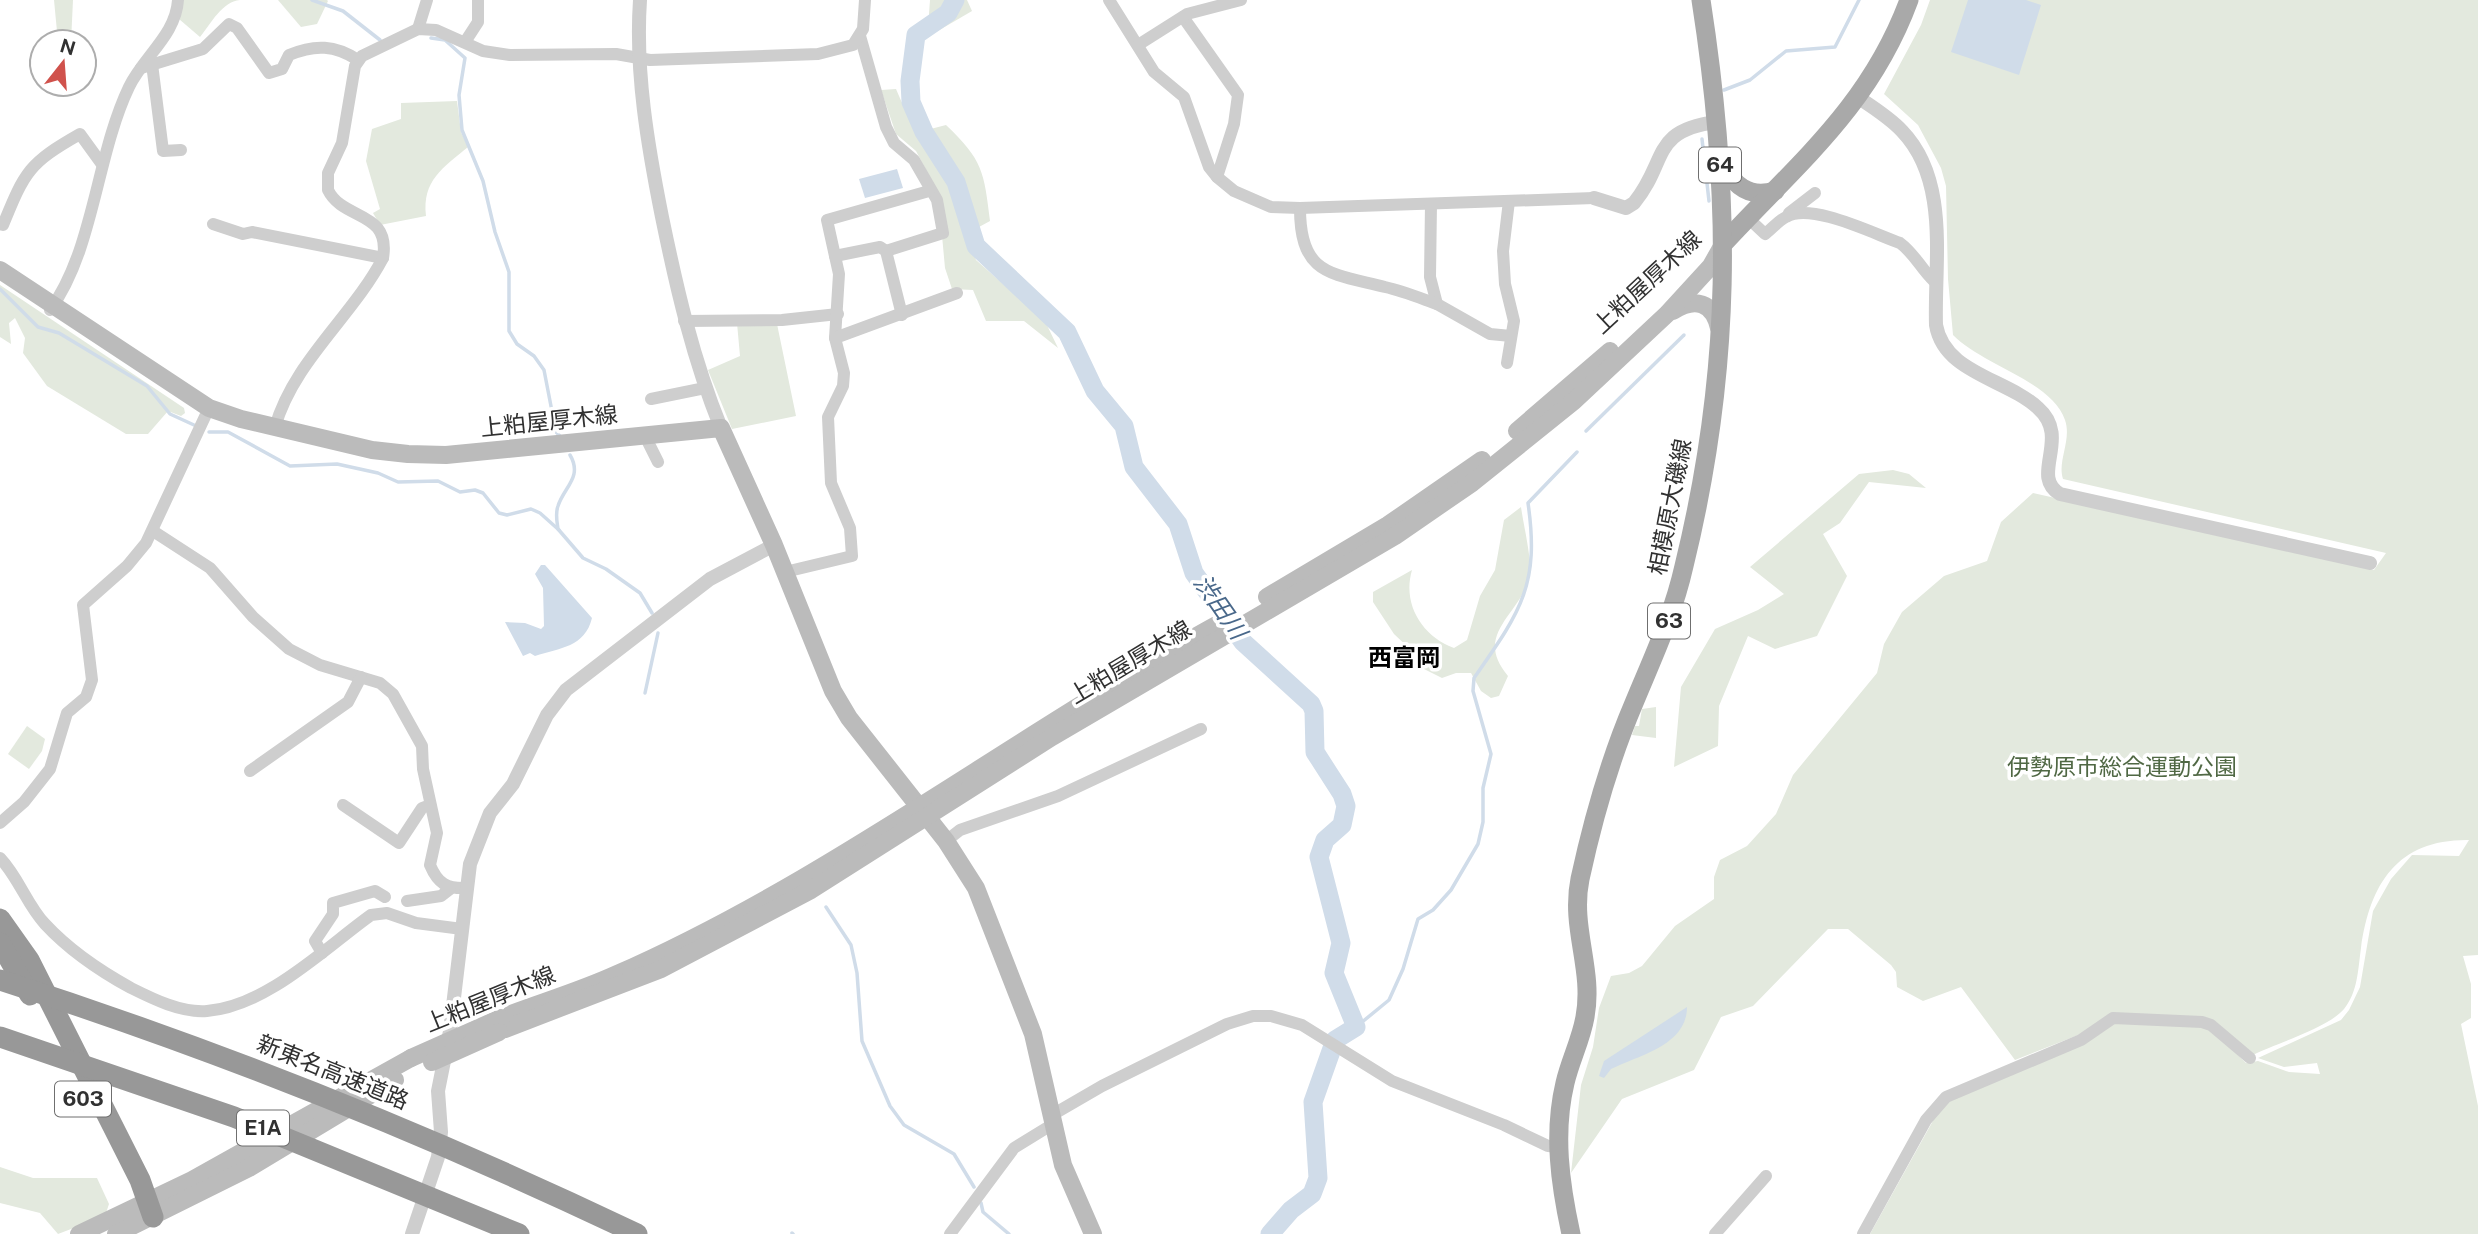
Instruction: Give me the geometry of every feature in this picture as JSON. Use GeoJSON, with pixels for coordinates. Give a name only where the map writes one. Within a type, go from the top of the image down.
{"type":"FeatureCollection","features":[{"type":"Feature","properties":{"kind":"highway","name":"603"},"geometry":{"type":"LineString","coordinates":[[0,919],[23,950],[45,1009],[149,1210]]}},
{"type":"Feature","properties":{"kind":"highway","name":"603"},"geometry":{"type":"LineString","coordinates":[[0,943],[45,1009]]}},
{"type":"Feature","properties":{"kind":"highway"},"geometry":{"type":"LineString","coordinates":[[0,968],[213,1052]]}},
{"type":"Feature","properties":{"kind":"highway","name":"新東名高速道路"},"geometry":{"type":"LineString","coordinates":[[0,980],[213,1052],[477,1159],[637,1234]]}},
{"type":"Feature","properties":{"kind":"highway","name":"E1A"},"geometry":{"type":"LineString","coordinates":[[0,1037],[234,1117],[519,1234]]}},
{"type":"Feature","properties":{"kind":"main road","name":"64"},"geometry":{"type":"LineString","coordinates":[[1701,0],[1717,122],[1724,243]]}},
{"type":"Feature","properties":{"kind":"main road"},"geometry":{"type":"LineString","coordinates":[[1724,243],[1816,150],[1859,98],[1886,50],[1909,0]]}},
{"type":"Feature","properties":{"kind":"main road"},"geometry":{"type":"LineString","coordinates":[[1720,158],[1730,178],[1742,189],[1762,194],[1775,191]]}},
{"type":"Feature","properties":{"kind":"main road","name":"上粕屋厚木線"},"geometry":{"type":"LineString","coordinates":[[1248,614],[1331,576],[1472,483],[1574,401],[1667,314],[1711,266],[1724,243]]}},
{"type":"Feature","properties":{"kind":"main road","name":"上粕屋厚木線"},"geometry":{"type":"LineString","coordinates":[[79,1234],[149,1210],[248,1168],[414,1063],[503,1024],[620,986],[704,948],[811,890],[923,812],[1052,737],[1466,472],[1558,398],[1724,243]]}},
{"type":"Feature","properties":{"kind":"main road","name":"相模原大磯線"},"geometry":{"type":"LineString","coordinates":[[1571,1234],[1558,1147],[1565,1083],[1586,1010],[1588,987],[1577,925],[1580,882],[1614,757],[1677,596],[1712,421],[1722,339],[1724,243]]}},
{"type":"Feature","properties":{"kind":"main road","name":"上粕屋厚木線"},"geometry":{"type":"LineString","coordinates":[[0,270],[52,307],[209,408],[372,450],[446,455],[721,428]]}},
{"type":"Feature","properties":{"kind":"main road"},"geometry":{"type":"LineString","coordinates":[[1667,314],[1692,302],[1708,306],[1717,319],[1722,339]]}},
{"type":"Feature","properties":{"kind":"main road"},"geometry":{"type":"LineString","coordinates":[[721,428],[774,545],[833,691],[849,718],[946,841],[976,888],[1037,1046],[1071,1188],[1093,1234]]}},
{"type":"Feature","properties":{"kind":"main road","name":"上粕屋厚木線"},"geometry":{"type":"LineString","coordinates":[[116,1234],[149,1210]]}},
{"type":"Feature","properties":{"kind":"street"},"geometry":{"type":"LineString","coordinates":[[52,307],[71,276],[101,163],[129,86],[146,66],[167,33],[178,0]]}},
{"type":"Feature","properties":{"kind":"street"},"geometry":{"type":"LineString","coordinates":[[418,29],[428,0]]}},
{"type":"Feature","properties":{"kind":"street"},"geometry":{"type":"LineString","coordinates":[[465,42],[478,22],[478,0]]}},
{"type":"Feature","properties":{"kind":"street"},"geometry":{"type":"LineString","coordinates":[[640,0],[640,59],[650,156],[684,321],[721,428]]}},
{"type":"Feature","properties":{"kind":"street"},"geometry":{"type":"LineString","coordinates":[[865,0],[860,36],[886,127],[894,143],[914,160],[929,191],[937,200],[943,233],[886,251]]}},
{"type":"Feature","properties":{"kind":"street"},"geometry":{"type":"LineString","coordinates":[[1109,0],[1154,72],[1184,97],[1209,167],[1234,191],[1271,207],[1594,198],[1626,208],[1634,203],[1670,140],[1694,125],[1717,122]]}},
{"type":"Feature","properties":{"kind":"street"},"geometry":{"type":"LineString","coordinates":[[1138,45],[1182,17],[1241,0]]}},
{"type":"Feature","properties":{"kind":"street"},"geometry":{"type":"LineString","coordinates":[[1182,17],[1238,95],[1234,124],[1217,177]]}},
{"type":"Feature","properties":{"kind":"street"},"geometry":{"type":"LineString","coordinates":[[146,66],[203,49],[229,24],[237,28],[269,73],[282,69],[289,55],[304,49],[341,49],[358,60]]}},
{"type":"Feature","properties":{"kind":"street"},"geometry":{"type":"LineString","coordinates":[[358,60],[418,29],[436,30],[483,51],[510,55],[594,53],[640,59],[818,54],[853,45],[860,36]]}},
{"type":"Feature","properties":{"kind":"street"},"geometry":{"type":"LineString","coordinates":[[275,427],[281,408],[303,369],[383,258],[383,237],[377,226],[339,205],[328,190],[328,173],[342,143],[358,60]]}},
{"type":"Feature","properties":{"kind":"street"},"geometry":{"type":"LineString","coordinates":[[146,66],[159,152],[181,150]]}},
{"type":"Feature","properties":{"kind":"street"},"geometry":{"type":"LineString","coordinates":[[1859,98],[1902,131],[1927,168],[1935,201],[1936,325],[1944,347],[1967,366],[2035,405],[2048,420],[2054,444],[2046,477],[2052,490],[2060,495],[2370,563]]}},
{"type":"Feature","properties":{"kind":"street"},"geometry":{"type":"LineString","coordinates":[[3,225],[22,180],[41,156],[80,134],[101,163]]}},
{"type":"Feature","properties":{"kind":"street"},"geometry":{"type":"LineString","coordinates":[[785,572],[852,556],[850,528],[831,483],[830,471],[828,417],[842,386],[844,373],[835,338],[838,314],[835,256],[827,220],[929,191]]}},
{"type":"Feature","properties":{"kind":"street"},"geometry":{"type":"LineString","coordinates":[[1748,218],[1765,234],[1815,193]]}},
{"type":"Feature","properties":{"kind":"street"},"geometry":{"type":"LineString","coordinates":[[1507,363],[1514,321],[1505,284],[1503,250],[1509,201]]}},
{"type":"Feature","properties":{"kind":"street"},"geometry":{"type":"LineString","coordinates":[[1431,204],[1430,276],[1437,304]]}},
{"type":"Feature","properties":{"kind":"street"},"geometry":{"type":"LineString","coordinates":[[1300,208],[1300,235],[1306,249],[1325,270],[1437,304],[1490,334],[1511,336]]}},
{"type":"Feature","properties":{"kind":"street"},"geometry":{"type":"LineString","coordinates":[[1786,216],[1809,212],[1900,243],[1911,251],[1934,281]]}},
{"type":"Feature","properties":{"kind":"street"},"geometry":{"type":"LineString","coordinates":[[213,224],[263,238],[383,258]]}},
{"type":"Feature","properties":{"kind":"street"},"geometry":{"type":"LineString","coordinates":[[835,256],[880,247],[886,251],[902,315]]}},
{"type":"Feature","properties":{"kind":"street"},"geometry":{"type":"LineString","coordinates":[[835,338],[957,293]]}},
{"type":"Feature","properties":{"kind":"street"},"geometry":{"type":"LineString","coordinates":[[684,321],[782,320],[838,314]]}},
{"type":"Feature","properties":{"kind":"street"},"geometry":{"type":"LineString","coordinates":[[651,399],[705,388]]}},
{"type":"Feature","properties":{"kind":"street"},"geometry":{"type":"LineString","coordinates":[[0,823],[24,802],[50,769],[67,713],[89,692],[92,680],[83,605],[127,566],[153,531],[209,408]]}},
{"type":"Feature","properties":{"kind":"street"},"geometry":{"type":"LineString","coordinates":[[645,436],[658,463]]}},
{"type":"Feature","properties":{"kind":"street"},"geometry":{"type":"LineString","coordinates":[[153,531],[210,568],[253,617],[289,649],[320,666],[387,687],[404,709],[422,746],[430,805],[437,833],[430,865],[440,883],[450,888],[467,888]]}},
{"type":"Feature","properties":{"kind":"street"},"geometry":{"type":"LineString","coordinates":[[412,1234],[438,1157],[441,1132],[438,1091],[470,864],[481,830],[524,765],[547,715],[566,690],[710,579],[774,545]]}},
{"type":"Feature","properties":{"kind":"street"},"geometry":{"type":"LineString","coordinates":[[250,771],[348,702],[362,677]]}},
{"type":"Feature","properties":{"kind":"street"},"geometry":{"type":"LineString","coordinates":[[946,841],[960,830],[1058,796],[1201,729]]}},
{"type":"Feature","properties":{"kind":"street"},"geometry":{"type":"LineString","coordinates":[[343,805],[399,843],[422,807],[430,805]]}},
{"type":"Feature","properties":{"kind":"street"},"geometry":{"type":"LineString","coordinates":[[0,858],[17,878],[43,923],[67,945],[114,979],[171,1005],[208,1011],[272,988],[365,920],[380,913],[416,923],[462,929]]}},
{"type":"Feature","properties":{"kind":"street"},"geometry":{"type":"LineString","coordinates":[[407,901],[441,895],[450,888]]}},
{"type":"Feature","properties":{"kind":"street"},"geometry":{"type":"LineString","coordinates":[[322,953],[315,941],[333,915],[333,903],[375,891],[385,897]]}},
{"type":"Feature","properties":{"kind":"street"},"geometry":{"type":"LineString","coordinates":[[950,1234],[1014,1148],[1102,1086],[1229,1023],[1253,1016],[1271,1016],[1302,1024],[1392,1081],[1504,1125],[1548,1146],[1558,1147]]}},
{"type":"Feature","properties":{"kind":"street"},"geometry":{"type":"LineString","coordinates":[[1863,1234],[1926,1120],[1946,1097],[2081,1040],[2113,1018],[2202,1022],[2211,1025],[2250,1058]]}},
{"type":"Feature","properties":{"kind":"street"},"geometry":{"type":"LineString","coordinates":[[1715,1234],[1766,1176]]}},
{"type":"Feature","properties":{"kind":"green space"},"geometry":{"type":"Polygon","coordinates":[[[54,0],[73,0],[72,28],[57,28],[54,0]]]}},
{"type":"Feature","properties":{"kind":"green space"},"geometry":{"type":"Polygon","coordinates":[[[183,0],[240,0],[223,9],[200,37],[179,19],[183,0]]]}},
{"type":"Feature","properties":{"kind":"green space"},"geometry":{"type":"Polygon","coordinates":[[[278,0],[328,1],[317,24],[301,27],[278,0]]]}},
{"type":"Feature","properties":{"kind":"green space"},"geometry":{"type":"Polygon","coordinates":[[[930,0],[967,0],[972,11],[936,32],[929,14],[930,0]]]}},
{"type":"Feature","properties":{"kind":"green space","name":"伊勢原市総合運動公園"},"geometry":{"type":"Polygon","coordinates":[[[1930,0],[2478,0],[2478,955],[2463,956],[2471,984],[2471,1018],[2461,1024],[2478,1106],[2478,1234],[1870,1234],[1939,1110],[1950,1099],[2115,1023],[2207,1025],[2246,1063],[2258,1061],[2289,1072],[2320,1074],[2317,1063],[2284,1067],[2258,1058],[2341,1020],[2360,987],[2373,911],[2391,879],[2412,855],[2459,856],[2469,840],[2423,847],[2392,869],[2380,885],[2372,904],[2365,925],[2355,988],[2344,1009],[2315,1029],[2253,1055],[2216,1022],[2129,1015],[2015,1060],[1961,987],[1923,1001],[1897,987],[1896,972],[1891,965],[1848,929],[1828,929],[1753,1006],[1721,1017],[1694,1070],[1622,1099],[1571,1173],[1581,1085],[1593,1047],[1599,1008],[1611,976],[1629,973],[1642,966],[1675,926],[1714,899],[1714,877],[1720,860],[1747,846],[1776,814],[1793,775],[1877,673],[1884,644],[1902,612],[1944,576],[1987,561],[2001,522],[2033,493],[2374,570],[2386,553],[2063,479],[2067,428],[2058,406],[2046,394],[1966,346],[1953,335],[1948,279],[1946,186],[1941,168],[1918,125],[1884,94],[1921,25],[1930,0]]]}},
{"type":"Feature","properties":{"kind":"green space"},"geometry":{"type":"Polygon","coordinates":[[[896,89],[915,133],[946,125],[975,158],[986,190],[990,221],[968,233],[976,260],[1045,321],[1058,348],[1024,321],[986,321],[973,290],[952,289],[945,268],[938,192],[916,151],[896,134],[881,90],[896,89]]]}},
{"type":"Feature","properties":{"kind":"green space"},"geometry":{"type":"Polygon","coordinates":[[[457,101],[461,132],[468,147],[436,176],[431,184],[427,193],[426,216],[380,225],[373,213],[380,209],[366,161],[372,129],[401,119],[401,103],[457,101]]]}},
{"type":"Feature","properties":{"kind":"green space"},"geometry":{"type":"Polygon","coordinates":[[[0,285],[184,408],[185,413],[181,416],[168,411],[148,434],[126,434],[47,386],[23,353],[25,338],[15,318],[9,323],[11,344],[0,337],[0,285]]]}},
{"type":"Feature","properties":{"kind":"green space"},"geometry":{"type":"Polygon","coordinates":[[[737,323],[777,324],[796,416],[732,429],[708,370],[740,356],[737,323]]]}},
{"type":"Feature","properties":{"kind":"green space"},"geometry":{"type":"Polygon","coordinates":[[[1893,470],[1909,474],[1926,488],[1869,482],[1840,523],[1823,534],[1847,576],[1817,636],[1775,649],[1748,636],[1719,706],[1718,746],[1674,767],[1681,687],[1715,629],[1758,610],[1784,594],[1750,567],[1859,474],[1893,470]]]}},
{"type":"Feature","properties":{"kind":"green space"},"geometry":{"type":"Polygon","coordinates":[[[1521,507],[1530,573],[1526,587],[1497,635],[1495,647],[1498,661],[1508,676],[1499,696],[1491,698],[1481,691],[1471,673],[1456,673],[1442,678],[1422,668],[1412,651],[1394,634],[1373,602],[1373,592],[1412,570],[1410,595],[1417,617],[1433,636],[1454,648],[1467,640],[1480,596],[1495,570],[1504,520],[1521,507]]]}},
{"type":"Feature","properties":{"kind":"green space"},"geometry":{"type":"Polygon","coordinates":[[[1656,707],[1656,738],[1632,735],[1635,726],[1639,726],[1642,709],[1656,707]]]}},
{"type":"Feature","properties":{"kind":"green space"},"geometry":{"type":"Polygon","coordinates":[[[27,726],[45,739],[42,751],[29,769],[8,754],[27,726]]]}},
{"type":"Feature","properties":{"kind":"green space"},"geometry":{"type":"Polygon","coordinates":[[[0,1167],[33,1178],[97,1178],[109,1204],[105,1216],[58,1234],[40,1213],[0,1203],[0,1167]]]}},
{"type":"Feature","properties":{"kind":"shaded area"},"geometry":{"type":"Polygon","coordinates":[[[1968,0],[2026,0],[2041,5],[2019,75],[1951,52],[1968,0]]]}},
{"type":"Feature","properties":{"kind":"shaded area"},"geometry":{"type":"Polygon","coordinates":[[[897,169],[903,188],[865,198],[859,179],[897,169]]]}},
{"type":"Feature","properties":{"kind":"shaded area"},"geometry":{"type":"Polygon","coordinates":[[[541,565],[545,565],[592,618],[584,635],[570,645],[535,656],[530,653],[523,656],[505,622],[525,623],[541,629],[544,626],[543,588],[535,574],[541,565]]]}},
{"type":"Feature","properties":{"kind":"shaded area"},"geometry":{"type":"Polygon","coordinates":[[[1687,1007],[1685,1020],[1671,1040],[1611,1069],[1604,1078],[1599,1076],[1604,1061],[1687,1007]]]}},
{"type":"Feature","properties":{"kind":"waterway"},"geometry":{"type":"LineString","coordinates":[[312,0],[343,11],[380,40]]}},
{"type":"Feature","properties":{"kind":"waterway","name":"渋田川"},"geometry":{"type":"LineString","coordinates":[[955,0],[948,13],[916,35],[910,81],[911,102],[924,132],[956,182],[976,246],[1067,332],[1095,391],[1124,426],[1134,467],[1178,524],[1194,573],[1243,642],[1311,704],[1314,711],[1315,752],[1342,794],[1346,806],[1342,825],[1325,840],[1319,857],[1341,943],[1334,973],[1356,1027],[1335,1040],[1313,1102],[1318,1178],[1312,1194],[1291,1210],[1270,1234]]}},
{"type":"Feature","properties":{"kind":"waterway"},"geometry":{"type":"LineString","coordinates":[[1724,90],[1750,80],[1786,51],[1835,47],[1859,0]]}},
{"type":"Feature","properties":{"kind":"waterway"},"geometry":{"type":"LineString","coordinates":[[431,38],[445,40],[465,58],[459,95],[462,130],[483,181],[495,232],[509,272],[509,331],[517,344],[534,356],[544,370],[556,432],[560,436]]}},
{"type":"Feature","properties":{"kind":"waterway"},"geometry":{"type":"LineString","coordinates":[[1702,139],[1709,201]]}},
{"type":"Feature","properties":{"kind":"waterway"},"geometry":{"type":"LineString","coordinates":[[0,289],[38,327],[59,333],[147,386],[170,414],[194,425]]}},
{"type":"Feature","properties":{"kind":"waterway"},"geometry":{"type":"LineString","coordinates":[[1586,431],[1684,335]]}},
{"type":"Feature","properties":{"kind":"waterway"},"geometry":{"type":"LineString","coordinates":[[209,432],[228,432],[290,466],[337,464],[378,473],[398,482],[438,481],[460,492],[475,490],[483,493],[499,513],[507,515],[531,509],[540,513],[559,530]]}},
{"type":"Feature","properties":{"kind":"waterway"},"geometry":{"type":"LineString","coordinates":[[1356,1027],[1389,1000],[1403,969],[1418,919],[1433,910],[1451,890],[1478,844],[1483,822],[1483,788],[1491,754],[1473,691],[1474,678],[1504,634],[1523,597],[1531,556],[1528,503],[1577,452]]}},
{"type":"Feature","properties":{"kind":"waterway"},"geometry":{"type":"LineString","coordinates":[[570,455],[574,470],[557,509],[558,529],[583,558],[606,569],[640,593],[652,613]]}},
{"type":"Feature","properties":{"kind":"waterway"},"geometry":{"type":"LineString","coordinates":[[645,693],[658,633]]}},
{"type":"Feature","properties":{"kind":"waterway"},"geometry":{"type":"LineString","coordinates":[[826,907],[851,945],[857,973],[862,1041],[890,1106],[904,1125],[954,1154],[974,1187]]}},
{"type":"Feature","properties":{"kind":"waterway"},"geometry":{"type":"LineString","coordinates":[[981,1203],[983,1212],[1009,1234]]}},
{"type":"Feature","properties":{"kind":"district","name":"西富岡"},"geometry":{"type":"Point","coordinates":[1404,658]}}]}
